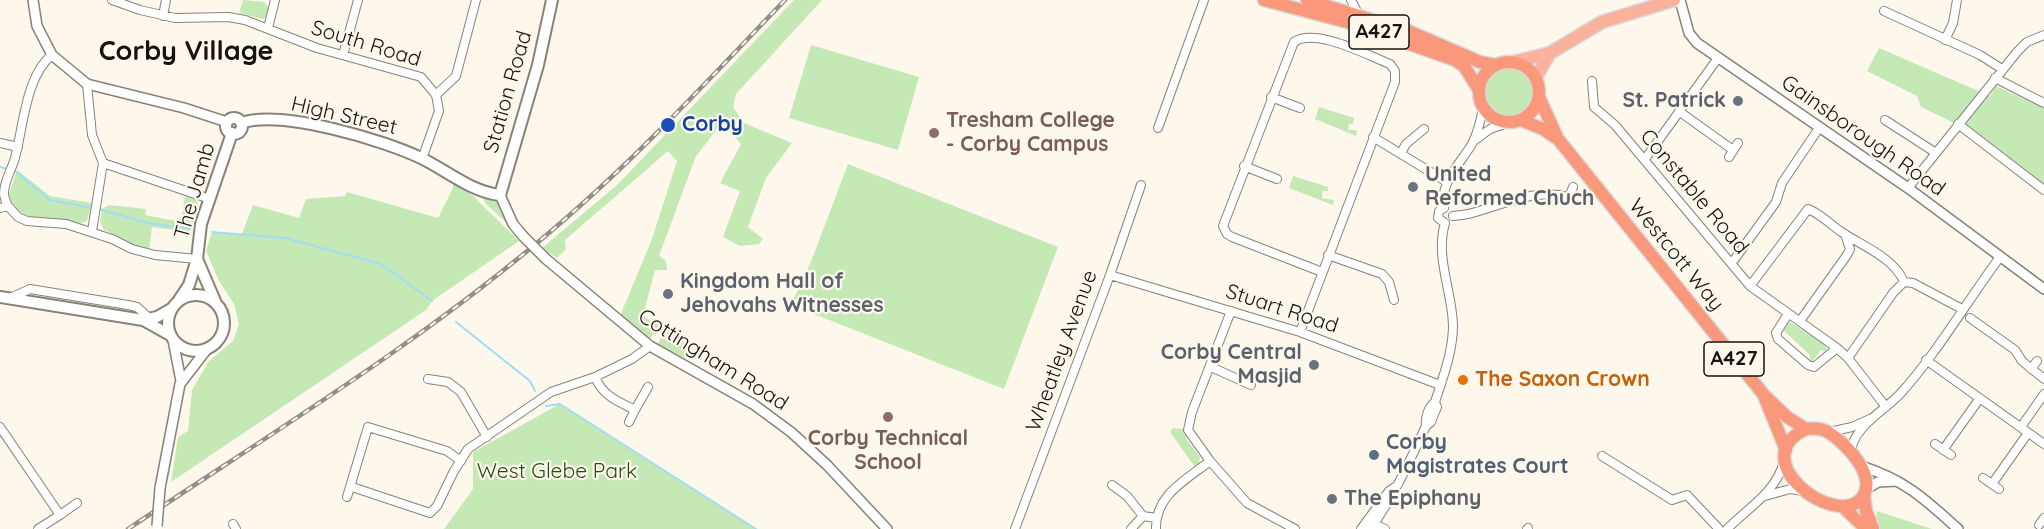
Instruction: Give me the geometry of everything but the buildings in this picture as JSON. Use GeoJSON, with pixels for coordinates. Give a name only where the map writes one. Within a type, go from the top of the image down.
{"type":"FeatureCollection","features":[{"type":"Feature","properties":{"kind":"highway","name":"A427"},"geometry":{"type":"LineString","coordinates":[[1264,0],[1358,25],[1455,60],[1464,66],[1479,90]]}},
{"type":"Feature","properties":{"kind":"highway","name":"A427"},"geometry":{"type":"LineString","coordinates":[[1315,1],[1425,38],[1487,64],[1495,65]]}},
{"type":"Feature","properties":{"kind":"highway"},"geometry":{"type":"LineString","coordinates":[[1514,62],[1524,65],[1536,77],[1539,98],[1533,110],[1516,121],[1491,116],[1483,107],[1479,90],[1481,79],[1495,65],[1514,62]]}},
{"type":"Feature","properties":{"kind":"highway","name":"Westcott Way"},"geometry":{"type":"LineString","coordinates":[[1539,98],[1558,140],[1764,395],[1791,421],[1806,429]]}},
{"type":"Feature","properties":{"kind":"highway","name":"Westcott Way"},"geometry":{"type":"LineString","coordinates":[[1516,121],[1558,140]]}},
{"type":"Feature","properties":{"kind":"highway","name":"Westcott Way"},"geometry":{"type":"LineString","coordinates":[[1764,395],[1786,455]]}},
{"type":"Feature","properties":{"kind":"highway"},"geometry":{"type":"LineString","coordinates":[[1866,529],[1843,507],[1805,491],[1789,477],[1786,455],[1790,440],[1806,429],[1818,429],[1829,432],[1851,455],[1861,466],[1866,480],[1866,512],[1873,529]]}},
{"type":"Feature","properties":{"kind":"highway"},"geometry":{"type":"LineString","coordinates":[[1843,507],[1850,506],[1865,492]]}},
{"type":"Feature","properties":{"kind":"main road","name":"Station Road"},"geometry":{"type":"LineString","coordinates":[[500,195],[538,65],[552,0]]}},
{"type":"Feature","properties":{"kind":"main road"},"geometry":{"type":"LineString","coordinates":[[1514,62],[1550,53],[1602,22],[1674,0]]}},
{"type":"Feature","properties":{"kind":"main road"},"geometry":{"type":"LineString","coordinates":[[1536,77],[1550,53]]}},
{"type":"Feature","properties":{"kind":"main road"},"geometry":{"type":"LineString","coordinates":[[233,118],[241,123],[241,130],[232,133],[227,129],[227,122],[233,118]]}},
{"type":"Feature","properties":{"kind":"main road","name":"High Street"},"geometry":{"type":"LineString","coordinates":[[241,123],[255,120],[300,123],[377,140],[422,159],[476,188],[500,195]]}},
{"type":"Feature","properties":{"kind":"main road","name":"The Jamb"},"geometry":{"type":"LineString","coordinates":[[178,300],[189,285],[197,259],[201,224],[232,133]]}},
{"type":"Feature","properties":{"kind":"main road","name":"The Jamb"},"geometry":{"type":"LineString","coordinates":[[197,259],[215,301]]}},
{"type":"Feature","properties":{"kind":"main road"},"geometry":{"type":"LineString","coordinates":[[4,298],[146,319],[172,338],[189,350],[207,349],[221,337],[224,328],[221,309],[215,301],[197,294],[178,300],[171,309],[168,326],[172,338]]}},
{"type":"Feature","properties":{"kind":"main road"},"geometry":{"type":"LineString","coordinates":[[146,319],[171,309]]}},
{"type":"Feature","properties":{"kind":"street"},"geometry":{"type":"LineString","coordinates":[[33,0],[37,26],[52,55],[87,84],[184,108],[227,122]]}},
{"type":"Feature","properties":{"kind":"street","name":"South Road"},"geometry":{"type":"LineString","coordinates":[[112,0],[163,16],[228,17],[268,28],[301,43],[343,56],[415,74],[427,82],[436,95],[438,118],[422,159]]}},
{"type":"Feature","properties":{"kind":"street"},"geometry":{"type":"LineString","coordinates":[[163,16],[166,0]]}},
{"type":"Feature","properties":{"kind":"street"},"geometry":{"type":"LineString","coordinates":[[343,56],[358,0]]}},
{"type":"Feature","properties":{"kind":"street"},"geometry":{"type":"LineString","coordinates":[[436,95],[456,76],[476,0]]}},
{"type":"Feature","properties":{"kind":"street"},"geometry":{"type":"LineString","coordinates":[[1158,128],[1204,0]]}},
{"type":"Feature","properties":{"kind":"street"},"geometry":{"type":"LineString","coordinates":[[1351,0],[1359,15]]}},
{"type":"Feature","properties":{"kind":"street","name":"Gainsborough Road"},"geometry":{"type":"LineString","coordinates":[[1680,0],[1693,39],[1908,188],[2044,290]]}},
{"type":"Feature","properties":{"kind":"street"},"geometry":{"type":"LineString","coordinates":[[1945,40],[1953,23],[1957,0]]}},
{"type":"Feature","properties":{"kind":"street"},"geometry":{"type":"LineString","coordinates":[[268,28],[273,1]]}},
{"type":"Feature","properties":{"kind":"street"},"geometry":{"type":"LineString","coordinates":[[1884,11],[1980,55],[2002,69]]}},
{"type":"Feature","properties":{"kind":"street"},"geometry":{"type":"LineString","coordinates":[[1908,188],[2026,42],[2044,35]]}},
{"type":"Feature","properties":{"kind":"street"},"geometry":{"type":"LineString","coordinates":[[1300,333],[1395,81],[1395,71],[1390,64],[1320,38],[1305,37],[1294,42],[1223,221],[1227,234],[1322,272]]}},
{"type":"Feature","properties":{"kind":"street"},"geometry":{"type":"LineString","coordinates":[[52,55],[43,64],[23,120],[18,147],[4,193],[4,207],[27,221],[66,224],[92,231],[132,249],[155,255],[197,259]]}},
{"type":"Feature","properties":{"kind":"street"},"geometry":{"type":"LineString","coordinates":[[1645,159],[1719,58]]}},
{"type":"Feature","properties":{"kind":"street"},"geometry":{"type":"LineString","coordinates":[[1995,78],[2044,103]]}},
{"type":"Feature","properties":{"kind":"street","name":"Constable Road"},"geometry":{"type":"LineString","coordinates":[[1591,82],[1594,107],[1615,125],[1645,159],[1750,286],[1837,348],[1848,358],[1886,406]]}},
{"type":"Feature","properties":{"kind":"street"},"geometry":{"type":"LineString","coordinates":[[87,84],[92,135],[103,163],[92,231]]}},
{"type":"Feature","properties":{"kind":"street"},"geometry":{"type":"LineString","coordinates":[[1271,97],[1300,108]]}},
{"type":"Feature","properties":{"kind":"street"},"geometry":{"type":"LineString","coordinates":[[1444,208],[1442,199],[1447,182],[1473,142],[1483,107]]}},
{"type":"Feature","properties":{"kind":"street"},"geometry":{"type":"LineString","coordinates":[[1680,112],[1734,150]]}},
{"type":"Feature","properties":{"kind":"street"},"geometry":{"type":"LineString","coordinates":[[1885,120],[1936,153]]}},
{"type":"Feature","properties":{"kind":"street"},"geometry":{"type":"LineString","coordinates":[[1473,142],[1490,129],[1516,121]]}},
{"type":"Feature","properties":{"kind":"street"},"geometry":{"type":"LineString","coordinates":[[1958,124],[2044,190]]}},
{"type":"Feature","properties":{"kind":"street"},"geometry":{"type":"LineString","coordinates":[[1734,260],[1738,247],[1776,202],[1782,183],[1819,128]]}},
{"type":"Feature","properties":{"kind":"street"},"geometry":{"type":"LineString","coordinates":[[1401,153],[1406,144],[1424,129]]}},
{"type":"Feature","properties":{"kind":"street"},"geometry":{"type":"LineString","coordinates":[[1373,137],[1447,182]]}},
{"type":"Feature","properties":{"kind":"street"},"geometry":{"type":"LineString","coordinates":[[0,143],[18,147]]}},
{"type":"Feature","properties":{"kind":"street"},"geometry":{"type":"LineString","coordinates":[[103,163],[210,199]]}},
{"type":"Feature","properties":{"kind":"street"},"geometry":{"type":"LineString","coordinates":[[1244,166],[1277,179]]}},
{"type":"Feature","properties":{"kind":"street","name":"Wheatley Avenue"},"geometry":{"type":"LineString","coordinates":[[1015,529],[1110,275],[1141,185]]}},
{"type":"Feature","properties":{"kind":"street"},"geometry":{"type":"LineString","coordinates":[[1453,216],[1470,214],[1532,194],[1550,193],[1569,197],[1573,187]]}},
{"type":"Feature","properties":{"kind":"street","name":"Cottingham Road"},"geometry":{"type":"LineString","coordinates":[[500,195],[513,224],[546,259],[650,345],[753,404],[791,432],[827,465],[886,529]]}},
{"type":"Feature","properties":{"kind":"street"},"geometry":{"type":"LineString","coordinates":[[1444,208],[1449,209],[1453,216]]}},
{"type":"Feature","properties":{"kind":"street"},"geometry":{"type":"LineString","coordinates":[[1444,208],[1439,211],[1438,218],[1445,223]]}},
{"type":"Feature","properties":{"kind":"street"},"geometry":{"type":"LineString","coordinates":[[1750,286],[1808,209],[1845,234],[1859,240],[1900,272],[1904,282]]}},
{"type":"Feature","properties":{"kind":"street"},"geometry":{"type":"LineString","coordinates":[[1445,223],[1453,216]]}},
{"type":"Feature","properties":{"kind":"street"},"geometry":{"type":"LineString","coordinates":[[1384,529],[1372,526],[1392,498],[1395,486],[1426,426],[1431,422],[1437,407],[1435,402],[1452,342],[1453,326],[1440,244],[1445,223]]}},
{"type":"Feature","properties":{"kind":"street"},"geometry":{"type":"LineString","coordinates":[[1800,321],[1847,255],[1849,245],[1845,234]]}},
{"type":"Feature","properties":{"kind":"street"},"geometry":{"type":"LineString","coordinates":[[1328,255],[1382,274],[1389,282],[1390,296]]}},
{"type":"Feature","properties":{"kind":"street"},"geometry":{"type":"LineString","coordinates":[[1851,455],[1854,440],[1872,418],[1900,393],[2000,257]]}},
{"type":"Feature","properties":{"kind":"street","name":"Stuart Road"},"geometry":{"type":"LineString","coordinates":[[1110,275],[1231,310],[1440,385]]}},
{"type":"Feature","properties":{"kind":"street"},"geometry":{"type":"LineString","coordinates":[[1848,358],[1893,292],[1904,282],[1913,283],[1962,309]]}},
{"type":"Feature","properties":{"kind":"street"},"geometry":{"type":"LineString","coordinates":[[1231,310],[1192,412],[1188,430],[1210,461],[1247,503],[1295,529]]}},
{"type":"Feature","properties":{"kind":"street"},"geometry":{"type":"LineString","coordinates":[[1788,314],[1776,333],[1778,339],[1808,365],[1814,367],[1837,348]]}},
{"type":"Feature","properties":{"kind":"street"},"geometry":{"type":"LineString","coordinates":[[1970,318],[1975,327],[2014,350],[2031,369],[2044,379]]}},
{"type":"Feature","properties":{"kind":"street"},"geometry":{"type":"LineString","coordinates":[[157,528],[160,488],[181,381],[172,338]]}},
{"type":"Feature","properties":{"kind":"street"},"geometry":{"type":"LineString","coordinates":[[352,487],[430,513],[437,506],[468,449],[551,392],[595,377],[632,359],[650,345]]}},
{"type":"Feature","properties":{"kind":"street"},"geometry":{"type":"LineString","coordinates":[[181,381],[207,349]]}},
{"type":"Feature","properties":{"kind":"street"},"geometry":{"type":"LineString","coordinates":[[1926,360],[2044,444]]}},
{"type":"Feature","properties":{"kind":"street"},"geometry":{"type":"LineString","coordinates":[[2031,369],[2037,361]]}},
{"type":"Feature","properties":{"kind":"street"},"geometry":{"type":"LineString","coordinates":[[1211,367],[1251,385]]}},
{"type":"Feature","properties":{"kind":"street"},"geometry":{"type":"LineString","coordinates":[[595,377],[600,389],[608,397],[635,410]]}},
{"type":"Feature","properties":{"kind":"street"},"geometry":{"type":"LineString","coordinates":[[428,379],[448,382],[461,392],[487,436]]}},
{"type":"Feature","properties":{"kind":"street"},"geometry":{"type":"LineString","coordinates":[[629,422],[648,387]]}},
{"type":"Feature","properties":{"kind":"street"},"geometry":{"type":"LineString","coordinates":[[1983,478],[1995,487],[2044,394]]}},
{"type":"Feature","properties":{"kind":"street"},"geometry":{"type":"LineString","coordinates":[[1943,450],[1980,398]]}},
{"type":"Feature","properties":{"kind":"street"},"geometry":{"type":"LineString","coordinates":[[1829,432],[1852,427],[1872,418]]}},
{"type":"Feature","properties":{"kind":"street"},"geometry":{"type":"LineString","coordinates":[[0,427],[60,515]]}},
{"type":"Feature","properties":{"kind":"street"},"geometry":{"type":"LineString","coordinates":[[348,497],[352,487],[352,476],[368,427],[447,451],[461,461]]}},
{"type":"Feature","properties":{"kind":"street"},"geometry":{"type":"LineString","coordinates":[[1935,444],[1951,455]]}},
{"type":"Feature","properties":{"kind":"street"},"geometry":{"type":"LineString","coordinates":[[1727,529],[1765,496],[1774,485],[1786,455]]}},
{"type":"Feature","properties":{"kind":"street"},"geometry":{"type":"LineString","coordinates":[[1602,456],[1672,500],[1687,495],[1719,529]]}},
{"type":"Feature","properties":{"kind":"street"},"geometry":{"type":"LineString","coordinates":[[1156,529],[1156,518],[1166,495],[1210,461]]}},
{"type":"Feature","properties":{"kind":"street"},"geometry":{"type":"LineString","coordinates":[[1861,466],[1887,474],[1917,493],[1958,529]]}},
{"type":"Feature","properties":{"kind":"street"},"geometry":{"type":"LineString","coordinates":[[1865,492],[1878,482],[1898,481]]}},
{"type":"Feature","properties":{"kind":"street"},"geometry":{"type":"LineString","coordinates":[[1112,485],[1129,494],[1143,516],[1156,518]]}},
{"type":"Feature","properties":{"kind":"street"},"geometry":{"type":"LineString","coordinates":[[1361,529],[1395,486]]}},
{"type":"Feature","properties":{"kind":"street"},"geometry":{"type":"LineString","coordinates":[[1765,496],[1790,489],[1805,491]]}},
{"type":"Feature","properties":{"kind":"street"},"geometry":{"type":"LineString","coordinates":[[38,529],[77,503]]}},
{"type":"Feature","properties":{"kind":"street"},"geometry":{"type":"LineString","coordinates":[[1131,529],[1143,516]]}},
{"type":"Feature","properties":{"kind":"green space"},"geometry":{"type":"Polygon","coordinates":[[[243,0],[264,2],[269,8],[267,17],[263,19],[239,13],[243,0]]]}},
{"type":"Feature","properties":{"kind":"green space"},"geometry":{"type":"Polygon","coordinates":[[[794,0],[822,0],[736,94],[733,107],[744,123],[792,143],[766,178],[748,227],[763,239],[759,244],[740,246],[723,237],[740,191],[720,183],[741,144],[723,122],[696,156],[659,256],[666,261],[667,270],[655,270],[643,316],[659,326],[650,339],[620,316],[652,239],[677,161],[668,151],[565,240],[566,249],[557,258],[542,248],[617,185],[794,0]]]}},
{"type":"Feature","properties":{"kind":"green space"},"geometry":{"type":"Polygon","coordinates":[[[811,45],[919,77],[898,150],[789,118],[811,45]]]}},
{"type":"Feature","properties":{"kind":"green space"},"geometry":{"type":"Polygon","coordinates":[[[1879,48],[1990,96],[1996,86],[2044,108],[2044,184],[1959,119],[1954,123],[1921,107],[1917,96],[1867,71],[1879,48]]]}},
{"type":"Feature","properties":{"kind":"green space"},"geometry":{"type":"Polygon","coordinates":[[[1509,68],[1526,75],[1533,92],[1526,109],[1509,116],[1492,109],[1485,92],[1492,75],[1509,68]]]}},
{"type":"Feature","properties":{"kind":"green space"},"geometry":{"type":"Polygon","coordinates":[[[1319,107],[1354,118],[1348,130],[1357,130],[1356,136],[1315,119],[1319,107]]]}},
{"type":"Feature","properties":{"kind":"green space"},"geometry":{"type":"Polygon","coordinates":[[[848,164],[1058,247],[1004,389],[791,305],[812,259],[848,164]]]}},
{"type":"Feature","properties":{"kind":"green space"},"geometry":{"type":"Polygon","coordinates":[[[17,170],[50,196],[92,203],[87,221],[81,223],[38,219],[20,211],[13,204],[9,194],[17,170]]]}},
{"type":"Feature","properties":{"kind":"green space"},"geometry":{"type":"Polygon","coordinates":[[[1293,176],[1328,187],[1328,191],[1322,191],[1322,198],[1334,200],[1333,205],[1289,188],[1293,176]]]}},
{"type":"Feature","properties":{"kind":"green space"},"geometry":{"type":"Polygon","coordinates":[[[453,182],[473,196],[519,241],[432,301],[426,310],[171,482],[178,437],[188,431],[192,390],[208,362],[233,341],[239,324],[234,304],[219,281],[206,251],[212,232],[242,234],[253,205],[299,218],[306,199],[345,196],[347,192],[438,218],[453,188],[453,182]]]}},
{"type":"Feature","properties":{"kind":"green space"},"geometry":{"type":"Polygon","coordinates":[[[185,195],[195,198],[198,203],[190,232],[152,227],[149,251],[104,230],[100,222],[102,209],[109,205],[146,209],[145,215],[181,222],[185,195]]]}},
{"type":"Feature","properties":{"kind":"green space"},"geometry":{"type":"Polygon","coordinates":[[[477,196],[497,202],[509,225],[485,203],[484,199],[477,196]]]}},
{"type":"Feature","properties":{"kind":"green space"},"geometry":{"type":"Polygon","coordinates":[[[1788,321],[1826,345],[1827,352],[1821,350],[1812,362],[1813,365],[1809,362],[1810,355],[1785,332],[1782,331],[1781,338],[1779,334],[1788,321]]]}},
{"type":"Feature","properties":{"kind":"green space"},"geometry":{"type":"Polygon","coordinates":[[[666,331],[694,345],[687,359],[657,344],[666,331]]]}},
{"type":"Feature","properties":{"kind":"green space","name":"West Glebe Park"},"geometry":{"type":"Polygon","coordinates":[[[560,404],[756,529],[444,529],[473,489],[473,452],[560,404]]]}},
{"type":"Feature","properties":{"kind":"green space"},"geometry":{"type":"Polygon","coordinates":[[[1173,428],[1183,429],[1187,440],[1200,457],[1195,467],[1170,432],[1173,428]]]}},
{"type":"Feature","properties":{"kind":"green space"},"geometry":{"type":"Polygon","coordinates":[[[1877,511],[1932,529],[1880,529],[1876,520],[1877,511]]]}},
{"type":"Feature","properties":{"kind":"waterway"},"geometry":{"type":"LineString","coordinates":[[0,167],[15,171],[50,200],[93,208]]}},
{"type":"Feature","properties":{"kind":"waterway"},"geometry":{"type":"LineString","coordinates":[[99,209],[148,223],[190,229]]}},
{"type":"Feature","properties":{"kind":"waterway"},"geometry":{"type":"LineString","coordinates":[[212,232],[285,238],[381,264],[432,301]]}},
{"type":"Feature","properties":{"kind":"waterway"},"geometry":{"type":"LineString","coordinates":[[456,322],[530,381],[535,391]]}},
{"type":"Feature","properties":{"kind":"waterway"},"geometry":{"type":"LineString","coordinates":[[546,406],[560,404],[756,529]]}},
{"type":"Feature","properties":{"kind":"railway"},"geometry":{"type":"LineString","coordinates":[[128,529],[347,384],[455,308],[507,268],[617,172],[785,0]]}},
{"type":"Feature","properties":{"kind":"place","name":"St. Patrick"},"geometry":{"type":"Point","coordinates":[1738,101]}},
{"type":"Feature","properties":{"kind":"place","name":"Corby"},"geometry":{"type":"Point","coordinates":[668,125]}},
{"type":"Feature","properties":{"kind":"place","name":"Tresham College - Corby Campus"},"geometry":{"type":"Point","coordinates":[934,133]}},
{"type":"Feature","properties":{"kind":"place","name":"United Reformed Chuch"},"geometry":{"type":"Point","coordinates":[1413,187]}},
{"type":"Feature","properties":{"kind":"place","name":"Kingdom Hall of Jehovahs Witnesses"},"geometry":{"type":"Point","coordinates":[668,294]}},
{"type":"Feature","properties":{"kind":"place","name":"Corby Central Masjid"},"geometry":{"type":"Point","coordinates":[1314,365]}},
{"type":"Feature","properties":{"kind":"place","name":"The Saxon Crown"},"geometry":{"type":"Point","coordinates":[1463,380]}},
{"type":"Feature","properties":{"kind":"place","name":"Corby Technical School"},"geometry":{"type":"Point","coordinates":[888,417]}},
{"type":"Feature","properties":{"kind":"place","name":"Corby Magistrates Court"},"geometry":{"type":"Point","coordinates":[1374,455]}},
{"type":"Feature","properties":{"kind":"place","name":"The Epiphany"},"geometry":{"type":"Point","coordinates":[1332,499]}},
{"type":"Feature","properties":{"kind":"district","name":"Corby Village"},"geometry":{"type":"Point","coordinates":[186,52]}}]}
